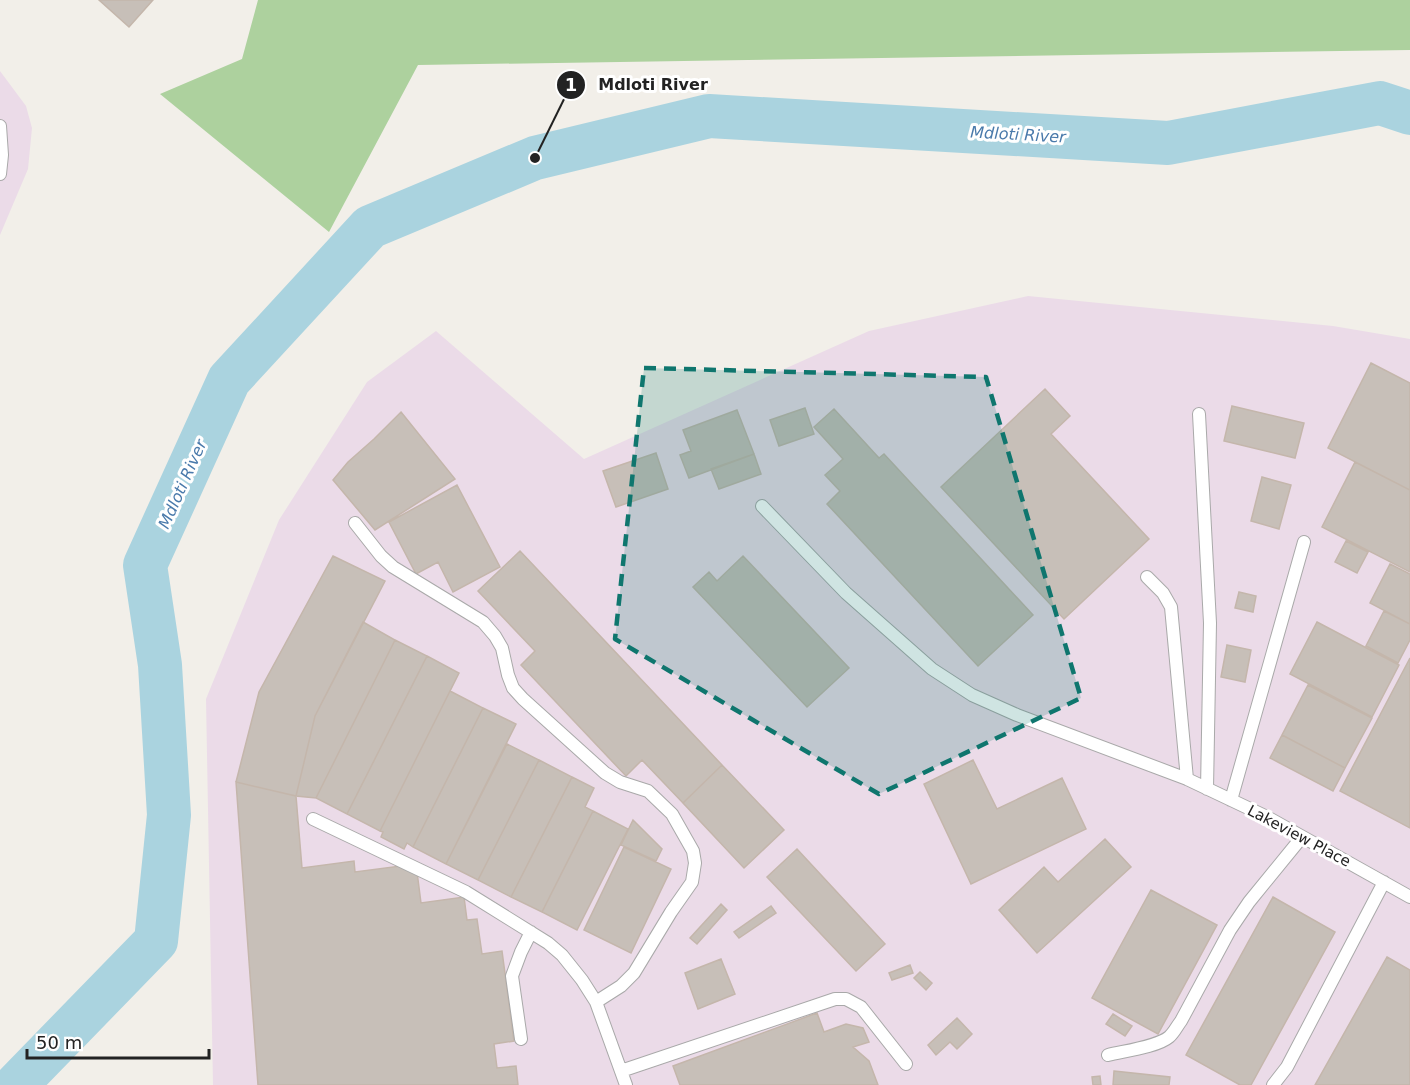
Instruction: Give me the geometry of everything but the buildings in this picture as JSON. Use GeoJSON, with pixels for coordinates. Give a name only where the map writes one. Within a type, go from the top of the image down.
{"type":"FeatureCollection","features":[{"type":"Feature","properties":{"kind":"lane"},"geometry":{"type":"LineString","coordinates":[[0,126],[2,154],[0,174]]}},
{"type":"Feature","properties":{"kind":"lane"},"geometry":{"type":"LineString","coordinates":[[1198,414],[1210,623],[1207,789]]}},
{"type":"Feature","properties":{"kind":"lane","name":"Lakeview Place"},"geometry":{"type":"LineString","coordinates":[[762,506],[846,593],[932,669],[972,695],[1017,715],[1187,779],[1266,817],[1410,897]]}},
{"type":"Feature","properties":{"kind":"lane"},"geometry":{"type":"LineString","coordinates":[[356,523],[381,556],[393,567],[483,622],[502,648],[508,675],[518,694],[605,773],[620,782],[648,791],[672,814],[693,851],[695,863],[692,882],[634,974],[621,986],[596,1002]]}},
{"type":"Feature","properties":{"kind":"lane"},"geometry":{"type":"LineString","coordinates":[[1231,800],[1304,542]]}},
{"type":"Feature","properties":{"kind":"lane"},"geometry":{"type":"LineString","coordinates":[[1147,577],[1164,593],[1171,607],[1187,779]]}},
{"type":"Feature","properties":{"kind":"lane"},"geometry":{"type":"LineString","coordinates":[[313,819],[466,892],[548,943],[562,955],[596,1002],[626,1085]]}},
{"type":"Feature","properties":{"kind":"lane"},"geometry":{"type":"LineString","coordinates":[[1108,1055],[1159,1043],[1168,1038],[1181,1021],[1230,930],[1249,902],[1302,837]]}},
{"type":"Feature","properties":{"kind":"lane"},"geometry":{"type":"LineString","coordinates":[[1273,1085],[1287,1066],[1384,882]]}},
{"type":"Feature","properties":{"kind":"lane"},"geometry":{"type":"LineString","coordinates":[[521,1039],[512,976],[531,932]]}},
{"type":"Feature","properties":{"kind":"lane"},"geometry":{"type":"LineString","coordinates":[[621,1071],[835,999],[846,999],[861,1007],[906,1064]]}},
{"type":"Feature","properties":{"kind":"highlighted area"},"geometry":{"type":"Polygon","coordinates":[[[644,368],[986,377],[1081,698],[879,794],[615,639],[644,368]]]}},
{"type":"Feature","properties":{"kind":"shaded area"},"geometry":{"type":"Polygon","coordinates":[[[0,71],[26,106],[32,128],[28,169],[0,235],[0,71]]]}},
{"type":"Feature","properties":{"kind":"shaded area"},"geometry":{"type":"Polygon","coordinates":[[[1028,296],[1333,326],[1410,339],[1410,1085],[213,1085],[206,699],[279,520],[367,382],[436,331],[584,459],[869,331],[1028,296]]]}},
{"type":"Feature","properties":{"kind":"green space"},"geometry":{"type":"Polygon","coordinates":[[[258,0],[1410,0],[1410,50],[418,65],[329,232],[160,94],[242,59],[258,0]]]}},
{"type":"Feature","properties":{"kind":"waterway","name":"Mdloti River"},"geometry":{"type":"LineString","coordinates":[[16,1085],[156,941],[169,815],[160,665],[145,565],[229,380],[370,227],[535,158],[709,116],[1168,143],[1380,103],[1410,113]]}},
{"type":"Feature","properties":{"kind":"place","name":"Mdloti River"},"geometry":{"type":"Point","coordinates":[535,158]}}]}
